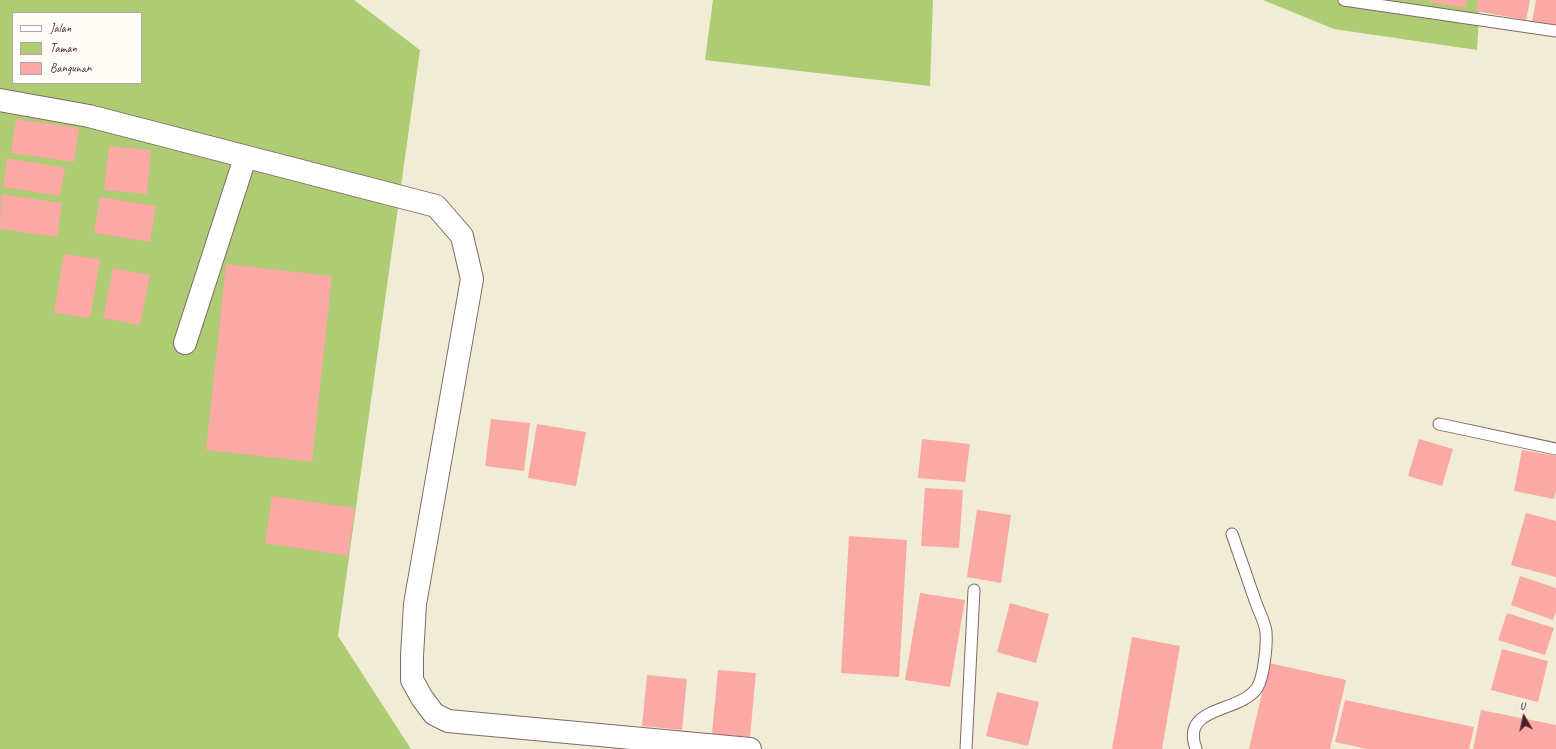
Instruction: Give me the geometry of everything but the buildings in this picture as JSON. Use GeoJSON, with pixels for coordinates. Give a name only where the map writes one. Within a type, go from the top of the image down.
{"type":"FeatureCollection","features":[{"type":"Feature","properties":{"kind":"street"},"geometry":{"type":"LineString","coordinates":[[0,100],[89,116],[245,158],[436,206],[462,236],[472,279],[415,604],[412,649],[412,680],[422,698],[434,714],[448,721],[750,749]]}},
{"type":"Feature","properties":{"kind":"street"},"geometry":{"type":"LineString","coordinates":[[185,342],[245,158]]}},
{"type":"Feature","properties":{"kind":"lane"},"geometry":{"type":"LineString","coordinates":[[1344,0],[1556,31]]}},
{"type":"Feature","properties":{"kind":"lane"},"geometry":{"type":"LineString","coordinates":[[1439,424],[1556,449]]}},
{"type":"Feature","properties":{"kind":"lane"},"geometry":{"type":"LineString","coordinates":[[1196,749],[1193,735],[1194,726],[1200,718],[1244,699],[1257,688],[1264,665],[1266,630],[1232,534]]}},
{"type":"Feature","properties":{"kind":"lane"},"geometry":{"type":"LineString","coordinates":[[966,749],[974,590]]}},
{"type":"Feature","properties":{"kind":"green space"},"geometry":{"type":"Polygon","coordinates":[[[0,0],[354,0],[420,50],[338,636],[411,749],[0,749],[0,0]]]}},
{"type":"Feature","properties":{"kind":"green space"},"geometry":{"type":"Polygon","coordinates":[[[713,0],[933,0],[930,86],[705,60],[713,0]]]}},
{"type":"Feature","properties":{"kind":"green space"},"geometry":{"type":"Polygon","coordinates":[[[1263,0],[1480,0],[1477,50],[1334,29],[1263,0]]]}}]}
